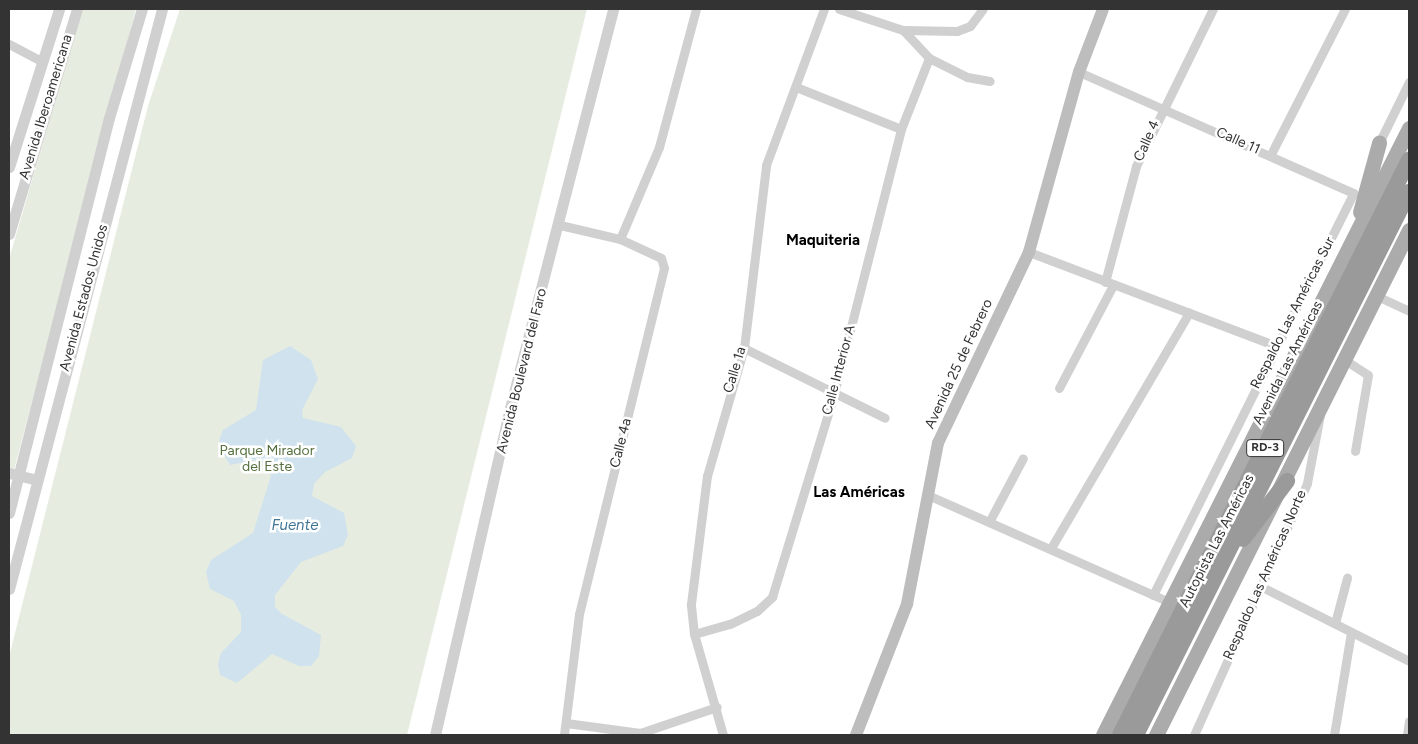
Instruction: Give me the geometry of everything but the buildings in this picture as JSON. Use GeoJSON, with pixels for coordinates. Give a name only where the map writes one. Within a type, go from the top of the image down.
{"type":"FeatureCollection","features":[{"type":"Feature","properties":{"kind":"highway","name":"Autopista Las Américas"},"geometry":{"type":"LineString","coordinates":[[1120,735],[1409,160]]}},
{"type":"Feature","properties":{"kind":"highway","name":"Autopista Las Américas"},"geometry":{"type":"LineString","coordinates":[[1136,735],[1409,192]]}},
{"type":"Feature","properties":{"kind":"highway"},"geometry":{"type":"LineString","coordinates":[[1216,575],[1287,481]]}},
{"type":"Feature","properties":{"kind":"main road","name":"Avenida 25 de Febrero"},"geometry":{"type":"LineString","coordinates":[[856,735],[906,604],[930,496],[938,442],[1029,252],[1079,72],[1103,9]]}},
{"type":"Feature","properties":{"kind":"main road","name":"Avenida Las Américas"},"geometry":{"type":"LineString","coordinates":[[1103,735],[1409,128]]}},
{"type":"Feature","properties":{"kind":"main road"},"geometry":{"type":"LineString","coordinates":[[1351,240],[1379,143]]}},
{"type":"Feature","properties":{"kind":"main road"},"geometry":{"type":"LineString","coordinates":[[1156,735],[1287,481],[1409,230]]}},
{"type":"Feature","properties":{"kind":"street","name":"Avenida Iberoamericana"},"geometry":{"type":"LineString","coordinates":[[9,167],[59,9]]}},
{"type":"Feature","properties":{"kind":"street","name":"Avenida Iberoamericana"},"geometry":{"type":"LineString","coordinates":[[9,234],[77,9]]}},
{"type":"Feature","properties":{"kind":"street","name":"Avenida Estados Unidos"},"geometry":{"type":"LineString","coordinates":[[9,513],[13,475],[109,118],[142,9]]}},
{"type":"Feature","properties":{"kind":"street","name":"Avenida Estados Unidos"},"geometry":{"type":"LineString","coordinates":[[9,589],[129,124],[162,9]]}},
{"type":"Feature","properties":{"kind":"street"},"geometry":{"type":"LineString","coordinates":[[620,239],[659,147],[696,9]]}},
{"type":"Feature","properties":{"kind":"street","name":"Calle 1a"},"geometry":{"type":"LineString","coordinates":[[723,735],[694,634],[692,604],[707,476],[744,348],[766,165],[824,9]]}},
{"type":"Feature","properties":{"kind":"street"},"geometry":{"type":"LineString","coordinates":[[840,9],[903,30],[956,31],[970,26],[983,9]]}},
{"type":"Feature","properties":{"kind":"street","name":"Calle 4"},"geometry":{"type":"LineString","coordinates":[[1059,388],[1109,284],[1136,166],[1162,108],[1175,92],[1213,9]]}},
{"type":"Feature","properties":{"kind":"street"},"geometry":{"type":"LineString","coordinates":[[1270,156],[1345,9]]}},
{"type":"Feature","properties":{"kind":"street","name":"Avenida Boulevard del Faro"},"geometry":{"type":"LineString","coordinates":[[435,735],[510,408],[560,225],[612,10]]}},
{"type":"Feature","properties":{"kind":"street"},"geometry":{"type":"LineString","coordinates":[[903,30],[929,58],[967,77],[990,81]]}},
{"type":"Feature","properties":{"kind":"street"},"geometry":{"type":"LineString","coordinates":[[9,44],[43,62]]}},
{"type":"Feature","properties":{"kind":"street","name":"Calle Interior A"},"geometry":{"type":"LineString","coordinates":[[694,634],[736,621],[767,604],[772,597],[834,394],[901,128],[929,58]]}},
{"type":"Feature","properties":{"kind":"street","name":"Calle 11"},"geometry":{"type":"LineString","coordinates":[[1079,72],[1353,193]]}},
{"type":"Feature","properties":{"kind":"street"},"geometry":{"type":"LineString","coordinates":[[1379,143],[1409,82]]}},
{"type":"Feature","properties":{"kind":"street"},"geometry":{"type":"LineString","coordinates":[[796,87],[901,128]]}},
{"type":"Feature","properties":{"kind":"street"},"geometry":{"type":"LineString","coordinates":[[109,118],[129,124]]}},
{"type":"Feature","properties":{"kind":"street"},"geometry":{"type":"LineString","coordinates":[[1351,240],[1353,193]]}},
{"type":"Feature","properties":{"kind":"street","name":"Respaldo Las Américas Sur"},"geometry":{"type":"LineString","coordinates":[[1153,595],[1353,193]]}},
{"type":"Feature","properties":{"kind":"street","name":"Calle 4a"},"geometry":{"type":"LineString","coordinates":[[560,225],[620,239],[661,258],[664,268],[579,614],[564,735]]}},
{"type":"Feature","properties":{"kind":"street"},"geometry":{"type":"LineString","coordinates":[[1029,252],[1109,284],[1277,346]]}},
{"type":"Feature","properties":{"kind":"street"},"geometry":{"type":"LineString","coordinates":[[1376,296],[1409,311]]}},
{"type":"Feature","properties":{"kind":"street"},"geometry":{"type":"LineString","coordinates":[[1051,548],[1189,313]]}},
{"type":"Feature","properties":{"kind":"street"},"geometry":{"type":"LineString","coordinates":[[744,348],[885,418]]}},
{"type":"Feature","properties":{"kind":"street"},"geometry":{"type":"LineString","coordinates":[[1345,360],[1368,375],[1355,451]]}},
{"type":"Feature","properties":{"kind":"street","name":"Respaldo Las Américas Norte"},"geometry":{"type":"LineString","coordinates":[[1194,735],[1307,484],[1320,410]]}},
{"type":"Feature","properties":{"kind":"street"},"geometry":{"type":"LineString","coordinates":[[989,522],[1023,458]]}},
{"type":"Feature","properties":{"kind":"street"},"geometry":{"type":"LineString","coordinates":[[13,475],[37,480]]}},
{"type":"Feature","properties":{"kind":"street"},"geometry":{"type":"LineString","coordinates":[[11,494],[32,499]]}},
{"type":"Feature","properties":{"kind":"street"},"geometry":{"type":"LineString","coordinates":[[930,496],[1051,548],[1169,602]]}},
{"type":"Feature","properties":{"kind":"street"},"geometry":{"type":"LineString","coordinates":[[1335,624],[1347,578]]}},
{"type":"Feature","properties":{"kind":"street"},"geometry":{"type":"LineString","coordinates":[[1260,586],[1409,661]]}},
{"type":"Feature","properties":{"kind":"street"},"geometry":{"type":"LineString","coordinates":[[1334,735],[1352,632]]}},
{"type":"Feature","properties":{"kind":"street"},"geometry":{"type":"LineString","coordinates":[[566,723],[640,733],[716,706]]}},
{"type":"Feature","properties":{"kind":"street"},"geometry":{"type":"LineString","coordinates":[[1407,735],[1409,721]]}},
{"type":"Feature","properties":{"kind":"green space"},"geometry":{"type":"Polygon","coordinates":[[[82,9],[136,9],[14,470],[9,468],[9,259],[82,9]]]}},
{"type":"Feature","properties":{"kind":"green space","name":"Parque Mirador del Este"},"geometry":{"type":"Polygon","coordinates":[[[180,9],[587,9],[407,735],[9,735],[9,657],[148,106],[180,9]]]}},
{"type":"Feature","properties":{"kind":"water","name":"Fuente"},"geometry":{"type":"Polygon","coordinates":[[[290,346],[311,360],[318,379],[302,410],[303,418],[341,427],[356,446],[352,458],[325,472],[314,484],[312,496],[344,513],[348,535],[343,546],[301,562],[275,595],[275,607],[282,614],[321,635],[319,656],[311,666],[299,666],[272,654],[237,683],[220,675],[218,664],[221,653],[241,632],[241,615],[234,601],[210,589],[206,572],[211,560],[253,533],[271,476],[266,465],[255,460],[230,465],[219,446],[220,437],[223,430],[256,410],[263,360],[290,346]]]}},
{"type":"Feature","properties":{"kind":"district","name":"Maquiteria"},"geometry":{"type":"Point","coordinates":[823,241]}},
{"type":"Feature","properties":{"kind":"district","name":"Las Américas"},"geometry":{"type":"Point","coordinates":[859,493]}}]}
